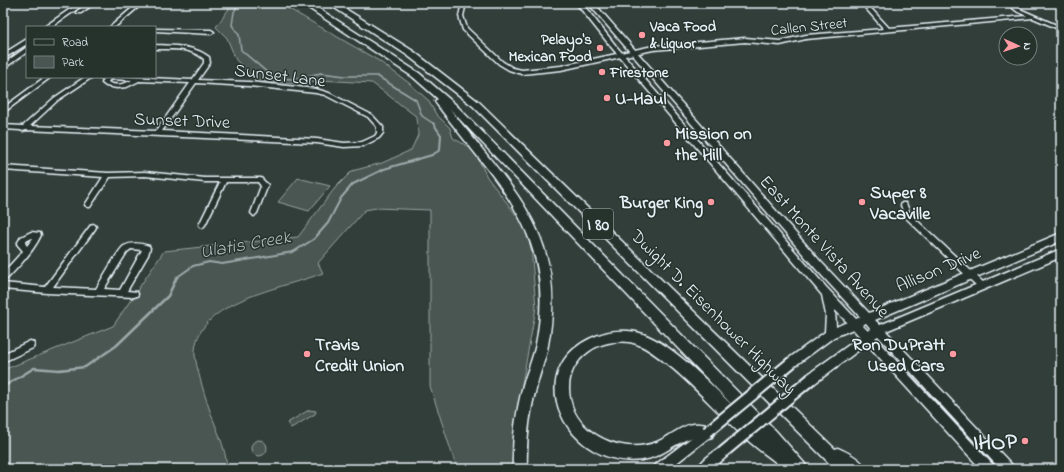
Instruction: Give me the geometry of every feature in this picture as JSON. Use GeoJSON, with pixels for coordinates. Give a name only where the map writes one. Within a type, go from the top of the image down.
{"type":"FeatureCollection","features":[{"type":"Feature","properties":{"kind":"highway","name":"I 80"},"geometry":{"type":"LineString","coordinates":[[305,3],[388,56],[453,107],[766,431],[799,469]]}},
{"type":"Feature","properties":{"kind":"highway","name":"Dwight D. Eisenhower Highway"},"geometry":{"type":"LineString","coordinates":[[331,3],[410,53],[476,104],[845,469]]}},
{"type":"Feature","properties":{"kind":"highway"},"geometry":{"type":"LineString","coordinates":[[428,86],[518,205],[533,233],[541,255],[545,278],[544,326],[542,345],[526,400],[520,433],[520,469]]}},
{"type":"Feature","properties":{"kind":"highway"},"geometry":{"type":"LineString","coordinates":[[706,432],[691,430],[660,448],[642,453],[629,454],[608,450],[594,443],[575,426],[565,407],[562,388],[565,371],[575,354],[587,345],[610,337],[624,336],[641,339],[660,350],[692,376],[762,444],[799,469]]}},
{"type":"Feature","properties":{"kind":"highway"},"geometry":{"type":"LineString","coordinates":[[820,444],[859,469]]}},
{"type":"Feature","properties":{"kind":"main road"},"geometry":{"type":"LineString","coordinates":[[48,26],[83,3]]}},
{"type":"Feature","properties":{"kind":"main road"},"geometry":{"type":"LineString","coordinates":[[59,26],[92,3]]}},
{"type":"Feature","properties":{"kind":"main road","name":"East Monte Vista Avenue"},"geometry":{"type":"LineString","coordinates":[[579,3],[621,55],[867,340],[892,363],[989,467]]}},
{"type":"Feature","properties":{"kind":"main road","name":"East Monte Vista Avenue"},"geometry":{"type":"LineString","coordinates":[[591,3],[754,193],[867,319],[1008,469]]}},
{"type":"Feature","properties":{"kind":"main road"},"geometry":{"type":"LineString","coordinates":[[3,57],[26,42]]}},
{"type":"Feature","properties":{"kind":"main road"},"geometry":{"type":"LineString","coordinates":[[3,67],[26,50]]}},
{"type":"Feature","properties":{"kind":"main road","name":"Allison Drive"},"geometry":{"type":"LineString","coordinates":[[659,469],[792,362],[830,334],[1061,237]]}},
{"type":"Feature","properties":{"kind":"main road","name":"Allison Drive"},"geometry":{"type":"LineString","coordinates":[[703,469],[811,379],[867,340],[878,330],[1061,252]]}},
{"type":"Feature","properties":{"kind":"main road"},"geometry":{"type":"LineString","coordinates":[[823,290],[831,308],[832,319],[830,334]]}},
{"type":"Feature","properties":{"kind":"street"},"geometry":{"type":"LineString","coordinates":[[113,26],[141,3]]}},
{"type":"Feature","properties":{"kind":"street","name":"Callen Street"},"geometry":{"type":"LineString","coordinates":[[464,3],[460,16],[465,29],[501,63],[511,69],[522,72],[535,72],[664,47],[745,40],[780,43],[796,38],[1033,17]]}},
{"type":"Feature","properties":{"kind":"street"},"geometry":{"type":"LineString","coordinates":[[863,3],[888,30]]}},
{"type":"Feature","properties":{"kind":"street"},"geometry":{"type":"LineString","coordinates":[[1008,3],[1033,17],[1061,29]]}},
{"type":"Feature","properties":{"kind":"street"},"geometry":{"type":"LineString","coordinates":[[156,30],[211,32]]}},
{"type":"Feature","properties":{"kind":"street"},"geometry":{"type":"LineString","coordinates":[[156,47],[185,49],[202,53],[206,58],[207,63],[157,134]]}},
{"type":"Feature","properties":{"kind":"street"},"geometry":{"type":"LineString","coordinates":[[3,112],[47,78]]}},
{"type":"Feature","properties":{"kind":"street"},"geometry":{"type":"LineString","coordinates":[[23,129],[56,99],[88,78]]}},
{"type":"Feature","properties":{"kind":"street","name":"Sunset Lane"},"geometry":{"type":"LineString","coordinates":[[98,78],[194,82],[316,91],[327,94],[370,116],[380,127],[380,133],[377,137],[360,145]]}},
{"type":"Feature","properties":{"kind":"street","name":"Sunset Drive"},"geometry":{"type":"LineString","coordinates":[[3,127],[202,135],[316,141],[344,145],[360,145]]}},
{"type":"Feature","properties":{"kind":"street"},"geometry":{"type":"LineString","coordinates":[[3,168],[108,175],[162,175],[205,180],[259,180],[265,185],[254,214]]}},
{"type":"Feature","properties":{"kind":"street"},"geometry":{"type":"LineString","coordinates":[[88,205],[108,175]]}},
{"type":"Feature","properties":{"kind":"street"},"geometry":{"type":"LineString","coordinates":[[202,225],[224,180]]}},
{"type":"Feature","properties":{"kind":"street"},"geometry":{"type":"LineString","coordinates":[[904,205],[907,215],[982,286]]}},
{"type":"Feature","properties":{"kind":"street"},"geometry":{"type":"LineString","coordinates":[[47,290],[93,227]]}},
{"type":"Feature","properties":{"kind":"street"},"geometry":{"type":"LineString","coordinates":[[98,292],[124,250],[129,246],[135,245],[146,248],[145,253],[122,293]]}},
{"type":"Feature","properties":{"kind":"street"},"geometry":{"type":"LineString","coordinates":[[3,278],[27,250]]}},
{"type":"Feature","properties":{"kind":"street"},"geometry":{"type":"LineString","coordinates":[[3,286],[47,290],[134,294]]}},
{"type":"Feature","properties":{"kind":"street"},"geometry":{"type":"LineString","coordinates":[[3,358],[30,345]]}},
{"type":"Feature","properties":{"kind":"green space"},"geometry":{"type":"Polygon","coordinates":[[[233,3],[279,3],[379,61],[409,83],[428,100],[436,114],[450,128],[453,138],[474,150],[487,177],[530,233],[536,308],[522,384],[512,469],[457,469],[430,386],[430,210],[376,208],[365,210],[318,263],[323,273],[244,299],[225,309],[209,321],[198,336],[195,355],[197,366],[202,387],[225,452],[227,469],[3,469],[3,370],[113,326],[164,251],[298,237],[335,188],[352,171],[382,163],[411,150],[418,135],[417,117],[372,83],[319,80],[301,84],[267,82],[254,79],[236,60],[227,38],[216,27],[233,3]]]}},
{"type":"Feature","properties":{"kind":"green space"},"geometry":{"type":"Polygon","coordinates":[[[298,178],[330,186],[309,211],[278,202],[298,178]]]}},
{"type":"Feature","properties":{"kind":"green space"},"geometry":{"type":"Polygon","coordinates":[[[309,410],[316,411],[315,414],[291,428],[287,423],[309,410]]]}},
{"type":"Feature","properties":{"kind":"green space"},"geometry":{"type":"Polygon","coordinates":[[[259,440],[265,442],[267,448],[265,454],[259,456],[253,454],[251,448],[253,442],[259,440]]]}},
{"type":"Feature","properties":{"kind":"waterway","name":"Ulatis Creek"},"geometry":{"type":"LineString","coordinates":[[239,3],[234,12],[232,25],[239,35],[241,50],[269,74],[278,78],[292,79],[321,73],[345,76],[377,76],[416,100],[422,116],[433,124]]}},
{"type":"Feature","properties":{"kind":"waterway","name":"Ulatis Creek"},"geometry":{"type":"LineString","coordinates":[[177,277],[193,266],[209,262],[222,264],[293,252],[314,239],[328,223],[341,198],[353,184],[384,169],[432,155],[440,150],[441,135],[433,124]]}},
{"type":"Feature","properties":{"kind":"waterway","name":"Ulatis Creek"},"geometry":{"type":"LineString","coordinates":[[3,387],[34,368],[59,370],[85,367],[116,346],[168,296],[177,277]]}},
{"type":"Feature","properties":{"kind":"place","name":"Vaca Food & Liquor"},"geometry":{"type":"Point","coordinates":[642,35]}},
{"type":"Feature","properties":{"kind":"place","name":"Pelayo's Mexican Food"},"geometry":{"type":"Point","coordinates":[600,48]}},
{"type":"Feature","properties":{"kind":"place","name":"Firestone"},"geometry":{"type":"Point","coordinates":[602,72]}},
{"type":"Feature","properties":{"kind":"place","name":"U-Haul"},"geometry":{"type":"Point","coordinates":[607,98]}},
{"type":"Feature","properties":{"kind":"place","name":"Mission on the Hill"},"geometry":{"type":"Point","coordinates":[667,143]}},
{"type":"Feature","properties":{"kind":"place","name":"Burger King"},"geometry":{"type":"Point","coordinates":[711,202]}},
{"type":"Feature","properties":{"kind":"place","name":"Super 8 Vacaville"},"geometry":{"type":"Point","coordinates":[862,202]}},
{"type":"Feature","properties":{"kind":"place","name":"Travis Credit Union"},"geometry":{"type":"Point","coordinates":[307,354]}},
{"type":"Feature","properties":{"kind":"place","name":"Ron DuPratt Used Cars"},"geometry":{"type":"Point","coordinates":[953,354]}},
{"type":"Feature","properties":{"kind":"place","name":"IHOP"},"geometry":{"type":"Point","coordinates":[1025,441]}}]}
